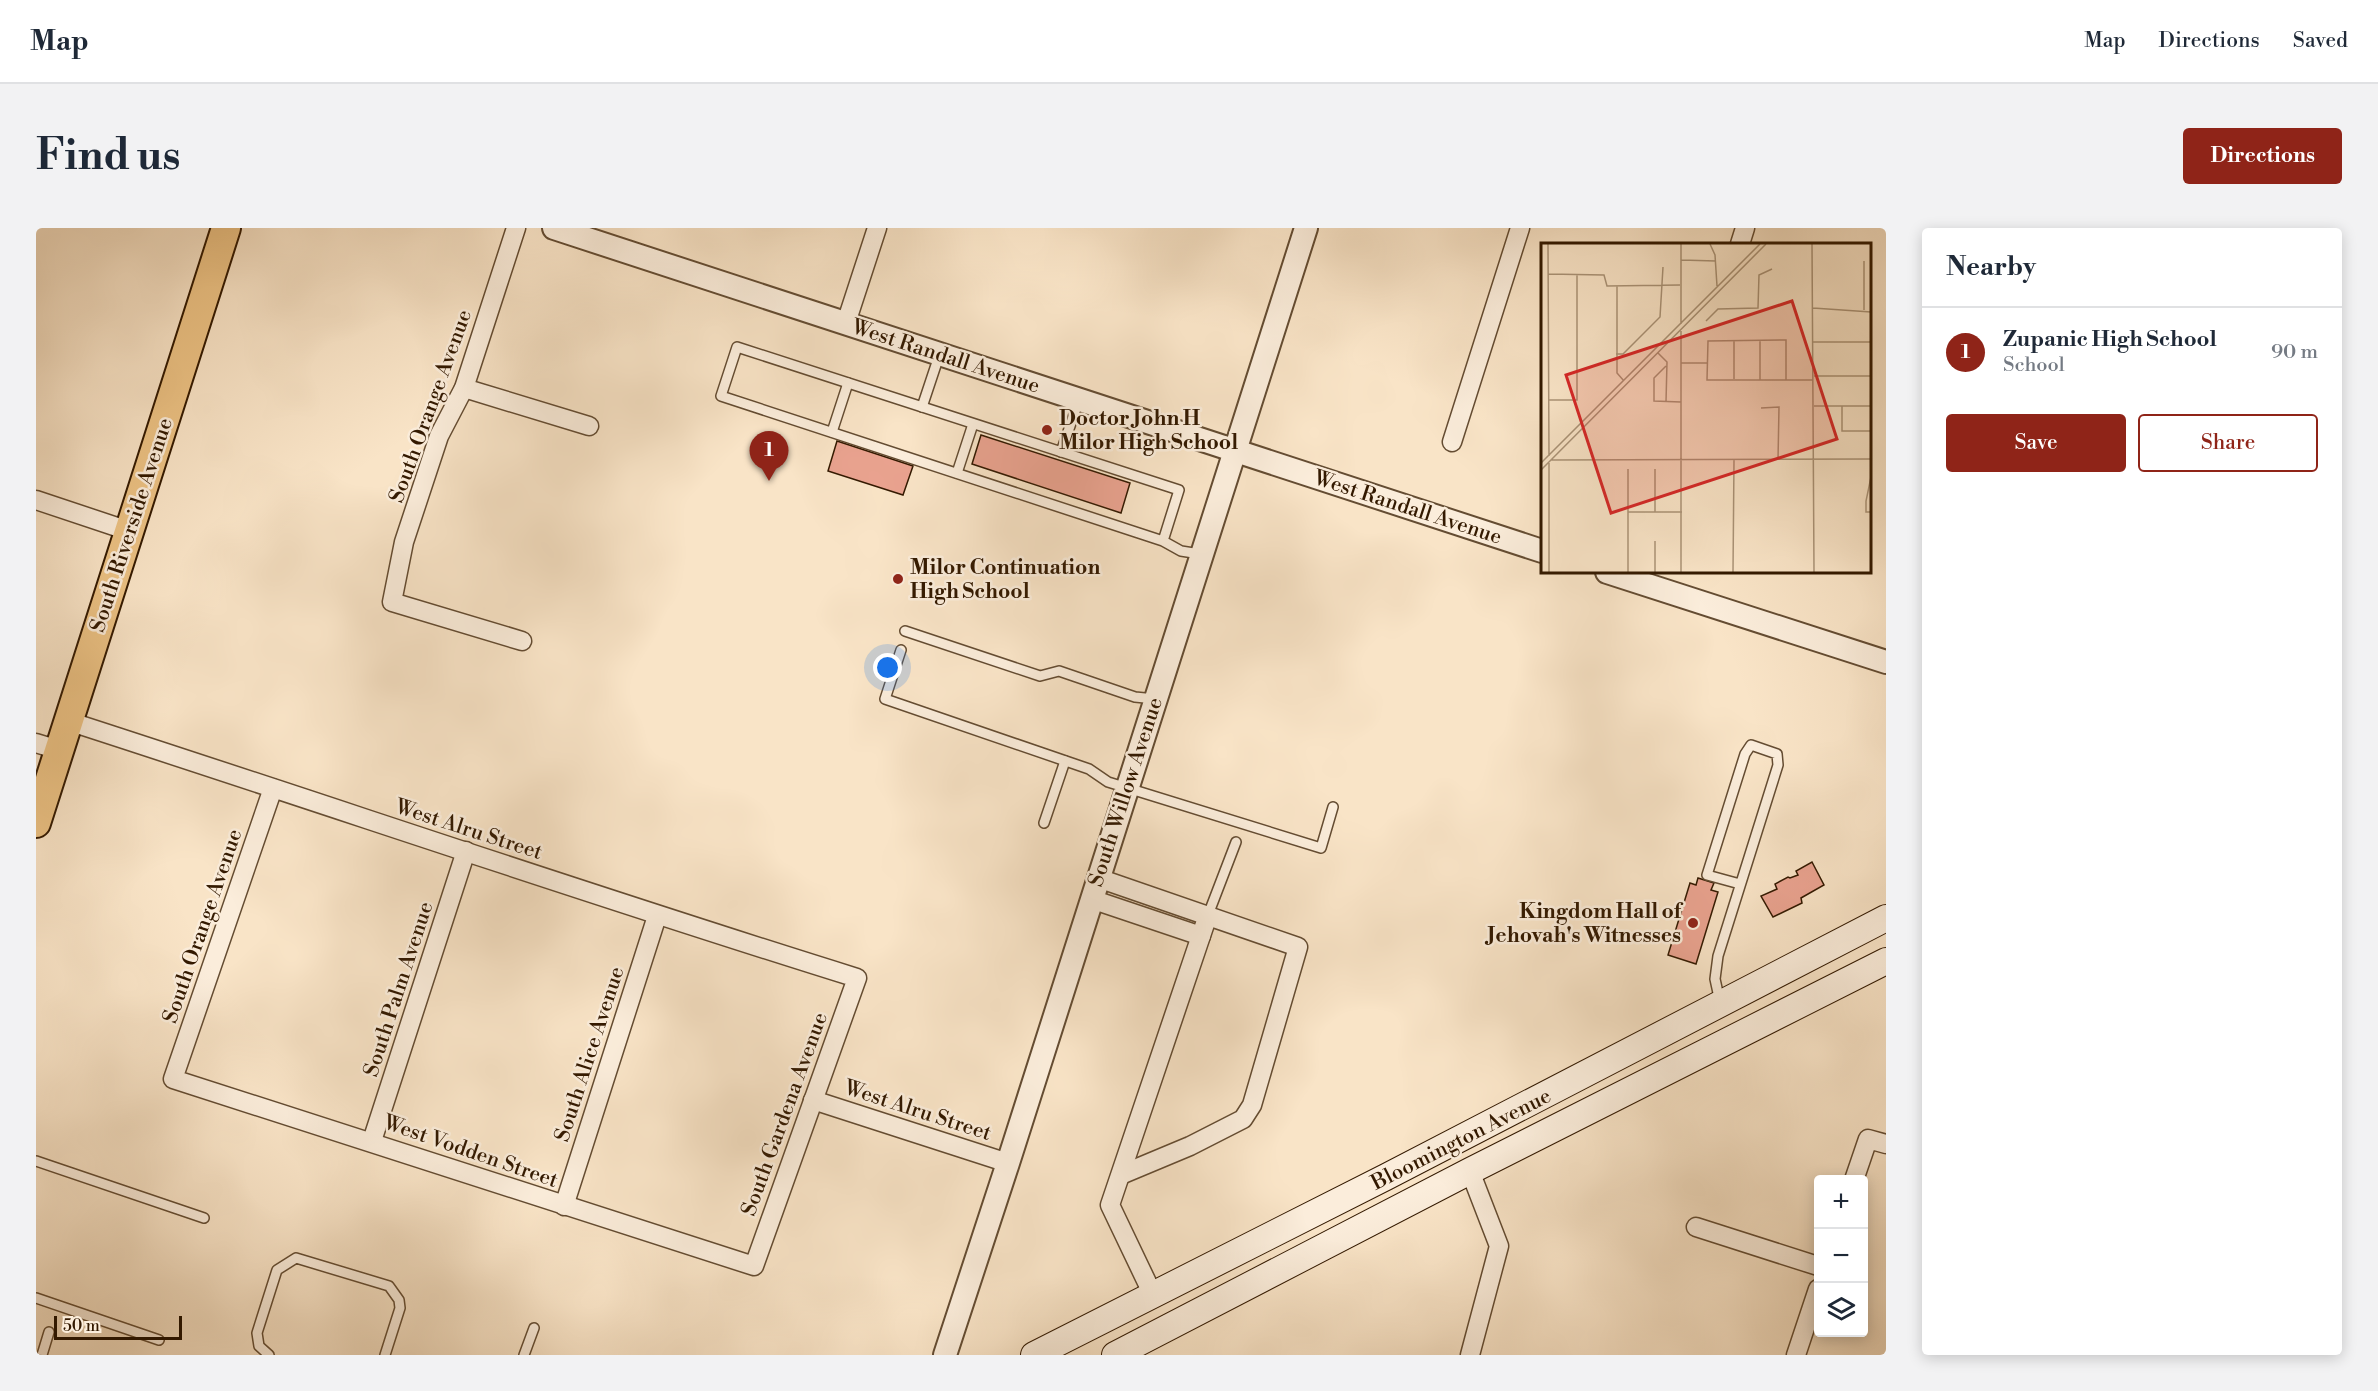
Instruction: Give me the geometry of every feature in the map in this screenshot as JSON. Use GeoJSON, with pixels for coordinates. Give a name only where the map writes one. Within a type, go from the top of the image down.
{"type":"FeatureCollection","features":[{"type":"Feature","properties":{"kind":"main road","name":"South Riverside Avenue"},"geometry":{"type":"LineString","coordinates":[[36,823],[48,747],[68,721],[226,228]]}},
{"type":"Feature","properties":{"kind":"main road","name":"Bloomington Avenue"},"geometry":{"type":"LineString","coordinates":[[1034,1355],[1886,918]]}},
{"type":"Feature","properties":{"kind":"main road","name":"Bloomington Avenue"},"geometry":{"type":"LineString","coordinates":[[1115,1355],[1470,1171],[1886,962]]}},
{"type":"Feature","properties":{"kind":"street","name":"South Orange Avenue"},"geometry":{"type":"LineString","coordinates":[[516,228],[464,388],[439,436],[404,543],[392,602],[522,641]]}},
{"type":"Feature","properties":{"kind":"street"},"geometry":{"type":"LineString","coordinates":[[846,323],[877,228]]}},
{"type":"Feature","properties":{"kind":"street","name":"South Willow Avenue"},"geometry":{"type":"LineString","coordinates":[[945,1355],[1306,228]]}},
{"type":"Feature","properties":{"kind":"street"},"geometry":{"type":"LineString","coordinates":[[1452,442],[1520,228]]}},
{"type":"Feature","properties":{"kind":"street"},"geometry":{"type":"LineString","coordinates":[[1740,243],[1745,228]]}},
{"type":"Feature","properties":{"kind":"street","name":"West Randall Avenue"},"geometry":{"type":"LineString","coordinates":[[568,230],[1541,551]]}},
{"type":"Feature","properties":{"kind":"street"},"geometry":{"type":"LineString","coordinates":[[464,388],[589,426]]}},
{"type":"Feature","properties":{"kind":"street"},"geometry":{"type":"LineString","coordinates":[[36,500],[129,531]]}},
{"type":"Feature","properties":{"kind":"street"},"geometry":{"type":"LineString","coordinates":[[1610,573],[1886,662]]}},
{"type":"Feature","properties":{"kind":"street","name":"West Alru Street"},"geometry":{"type":"LineString","coordinates":[[68,721],[657,916],[857,978]]}},
{"type":"Feature","properties":{"kind":"street","name":"South Orange Avenue"},"geometry":{"type":"LineString","coordinates":[[173,1079],[273,788]]}},
{"type":"Feature","properties":{"kind":"street","name":"South Palm Avenue"},"geometry":{"type":"LineString","coordinates":[[372,1141],[466,851]]}},
{"type":"Feature","properties":{"kind":"street"},"geometry":{"type":"LineString","coordinates":[[1095,888],[1208,915],[1298,947],[1252,1105],[1243,1119],[1190,1146],[1122,1174]]}},
{"type":"Feature","properties":{"kind":"street"},"geometry":{"type":"LineString","coordinates":[[1095,888],[1201,936]]}},
{"type":"Feature","properties":{"kind":"street"},"geometry":{"type":"LineString","coordinates":[[1153,1295],[1110,1205],[1208,915]]}},
{"type":"Feature","properties":{"kind":"street","name":"South Alice Avenue"},"geometry":{"type":"LineString","coordinates":[[564,1206],[657,916]]}},
{"type":"Feature","properties":{"kind":"street","name":"South Gardena Avenue"},"geometry":{"type":"LineString","coordinates":[[754,1266],[857,978]]}},
{"type":"Feature","properties":{"kind":"street","name":"West Vodden Street"},"geometry":{"type":"LineString","coordinates":[[173,1079],[372,1141],[564,1206],[754,1266]]}},
{"type":"Feature","properties":{"kind":"street","name":"West Alru Street"},"geometry":{"type":"LineString","coordinates":[[813,1100],[1008,1163]]}},
{"type":"Feature","properties":{"kind":"street"},"geometry":{"type":"LineString","coordinates":[[1855,1175],[1868,1138],[1886,1144]]}},
{"type":"Feature","properties":{"kind":"street"},"geometry":{"type":"LineString","coordinates":[[1470,1171],[1499,1246],[1470,1355]]}},
{"type":"Feature","properties":{"kind":"street"},"geometry":{"type":"LineString","coordinates":[[1696,1227],[1814,1265]]}},
{"type":"Feature","properties":{"kind":"street"},"geometry":{"type":"LineString","coordinates":[[1796,1355],[1814,1300]]}},
{"type":"Feature","properties":{"kind":"lane"},"geometry":{"type":"LineString","coordinates":[[1163,542],[1179,490],[737,347],[722,396],[1163,542],[1181,552],[1201,554]]}},
{"type":"Feature","properties":{"kind":"lane"},"geometry":{"type":"LineString","coordinates":[[922,407],[940,354]]}},
{"type":"Feature","properties":{"kind":"lane"},"geometry":{"type":"LineString","coordinates":[[832,432],[848,383]]}},
{"type":"Feature","properties":{"kind":"lane"},"geometry":{"type":"LineString","coordinates":[[1061,452],[1079,400]]}},
{"type":"Feature","properties":{"kind":"lane"},"geometry":{"type":"LineString","coordinates":[[957,473],[973,424]]}},
{"type":"Feature","properties":{"kind":"lane"},"geometry":{"type":"LineString","coordinates":[[905,631],[1040,676],[1059,670],[1135,697],[1155,699]]}},
{"type":"Feature","properties":{"kind":"lane"},"geometry":{"type":"LineString","coordinates":[[901,650],[885,699],[1089,769],[1108,782],[1321,848],[1333,807]]}},
{"type":"Feature","properties":{"kind":"lane"},"geometry":{"type":"LineString","coordinates":[[1721,1004],[1714,979],[1718,956],[1778,765],[1777,754],[1751,746],[1745,754],[1707,874],[1740,884]]}},
{"type":"Feature","properties":{"kind":"lane"},"geometry":{"type":"LineString","coordinates":[[1044,823],[1065,761]]}},
{"type":"Feature","properties":{"kind":"lane"},"geometry":{"type":"LineString","coordinates":[[1208,915],[1236,842]]}},
{"type":"Feature","properties":{"kind":"lane"},"geometry":{"type":"LineString","coordinates":[[36,1161],[204,1218]]}},
{"type":"Feature","properties":{"kind":"lane"},"geometry":{"type":"LineString","coordinates":[[269,1355],[259,1346],[257,1333],[277,1270],[296,1258],[389,1286],[399,1300],[400,1308],[386,1355]]}},
{"type":"Feature","properties":{"kind":"lane"},"geometry":{"type":"LineString","coordinates":[[36,1298],[159,1340]]}},
{"type":"Feature","properties":{"kind":"lane"},"geometry":{"type":"LineString","coordinates":[[524,1355],[534,1328]]}},
{"type":"Feature","properties":{"kind":"lane"},"geometry":{"type":"LineString","coordinates":[[42,1355],[49,1332]]}},
{"type":"Feature","properties":{"kind":"building"},"geometry":{"type":"Polygon","coordinates":[[[981,435],[1130,483],[1121,513],[972,464],[981,435]]]}},
{"type":"Feature","properties":{"kind":"building"},"geometry":{"type":"Polygon","coordinates":[[[837,441],[913,466],[903,495],[828,471],[837,441]]]}},
{"type":"Feature","properties":{"kind":"building"},"geometry":{"type":"Polygon","coordinates":[[[1812,862],[1824,885],[1801,898],[1802,903],[1773,917],[1761,896],[1777,889],[1775,884],[1798,875],[1796,871],[1812,862]]]}},
{"type":"Feature","properties":{"kind":"building","name":"Kingdom Hall of Jehovah's Witnesses"},"geometry":{"type":"Polygon","coordinates":[[[1698,878],[1714,883],[1711,890],[1718,892],[1696,964],[1668,955],[1690,883],[1696,885],[1698,878]]]}},
{"type":"Feature","properties":{"kind":"place","name":"Doctor John H Milor High School"},"geometry":{"type":"Point","coordinates":[1047,430]}},
{"type":"Feature","properties":{"kind":"place","name":"Zupanic High School"},"geometry":{"type":"Point","coordinates":[769,481]}},
{"type":"Feature","properties":{"kind":"place","name":"Milor Continuation High School"},"geometry":{"type":"Point","coordinates":[898,579]}},
{"type":"Feature","properties":{"kind":"place","name":"Kingdom Hall of Jehovah's Witnesses"},"geometry":{"type":"Point","coordinates":[1693,923]}}]}
